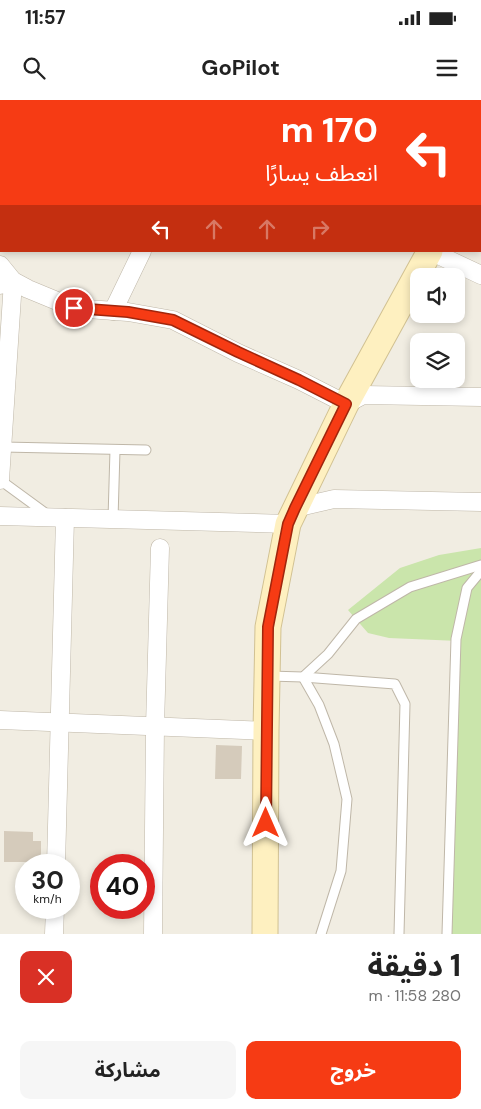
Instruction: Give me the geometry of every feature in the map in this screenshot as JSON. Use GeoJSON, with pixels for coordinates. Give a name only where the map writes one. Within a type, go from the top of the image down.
{"type":"FeatureCollection","features":[{"type":"Feature","properties":{"kind":"street"},"geometry":{"type":"LineString","coordinates":[[113,310],[142,252]]}},
{"type":"Feature","properties":{"kind":"street"},"geometry":{"type":"LineString","coordinates":[[265,934],[268,627],[292,516],[346,404],[429,252]]}},
{"type":"Feature","properties":{"kind":"street"},"geometry":{"type":"LineString","coordinates":[[432,252],[481,275]]}},
{"type":"Feature","properties":{"kind":"street"},"geometry":{"type":"LineString","coordinates":[[0,265],[7,283],[3,446],[0,480]]}},
{"type":"Feature","properties":{"kind":"street"},"geometry":{"type":"LineString","coordinates":[[7,283],[74,308],[113,310],[173,320],[346,404]]}},
{"type":"Feature","properties":{"kind":"street"},"geometry":{"type":"LineString","coordinates":[[346,404],[363,395],[481,397]]}},
{"type":"Feature","properties":{"kind":"street"},"geometry":{"type":"LineString","coordinates":[[0,516],[113,519],[292,516],[334,499],[481,502]]}},
{"type":"Feature","properties":{"kind":"street"},"geometry":{"type":"LineString","coordinates":[[56,854],[60,722],[59,518]]}},
{"type":"Feature","properties":{"kind":"street"},"geometry":{"type":"LineString","coordinates":[[153,934],[160,548]]}},
{"type":"Feature","properties":{"kind":"street"},"geometry":{"type":"LineString","coordinates":[[0,720],[266,731]]}},
{"type":"Feature","properties":{"kind":"street"},"geometry":{"type":"LineString","coordinates":[[54,934],[55,919]]}},
{"type":"Feature","properties":{"kind":"lane"},"geometry":{"type":"LineString","coordinates":[[3,446],[146,450]]}},
{"type":"Feature","properties":{"kind":"lane"},"geometry":{"type":"LineString","coordinates":[[113,519],[115,450]]}},
{"type":"Feature","properties":{"kind":"lane"},"geometry":{"type":"LineString","coordinates":[[0,480],[59,518]]}},
{"type":"Feature","properties":{"kind":"lane"},"geometry":{"type":"LineString","coordinates":[[303,677],[328,654],[356,619],[410,587],[481,565]]}},
{"type":"Feature","properties":{"kind":"lane"},"geometry":{"type":"LineString","coordinates":[[448,934],[456,639],[467,588],[481,572]]}},
{"type":"Feature","properties":{"kind":"lane"},"geometry":{"type":"LineString","coordinates":[[267,676],[395,684],[405,704],[399,934]]}},
{"type":"Feature","properties":{"kind":"lane"},"geometry":{"type":"LineString","coordinates":[[303,677],[319,705],[334,744],[347,799],[341,871],[321,934]]}},
{"type":"Feature","properties":{"kind":"green space"},"geometry":{"type":"Polygon","coordinates":[[[481,548],[481,934],[449,934],[459,641],[389,638],[368,633],[348,610],[400,568],[439,555],[481,548]]]}},
{"type":"Feature","properties":{"kind":"building"},"geometry":{"type":"Polygon","coordinates":[[[216,745],[242,746],[241,779],[215,779],[216,745]]]}},
{"type":"Feature","properties":{"kind":"building"},"geometry":{"type":"Polygon","coordinates":[[[4,831],[33,832],[33,841],[41,841],[41,854],[15,854],[15,862],[4,862],[4,831]]]}},
{"type":"Feature","properties":{"kind":"route"},"geometry":{"type":"LineString","coordinates":[[74,308],[128,312],[173,320],[346,404],[288,524],[268,627],[266,823]]}}]}
